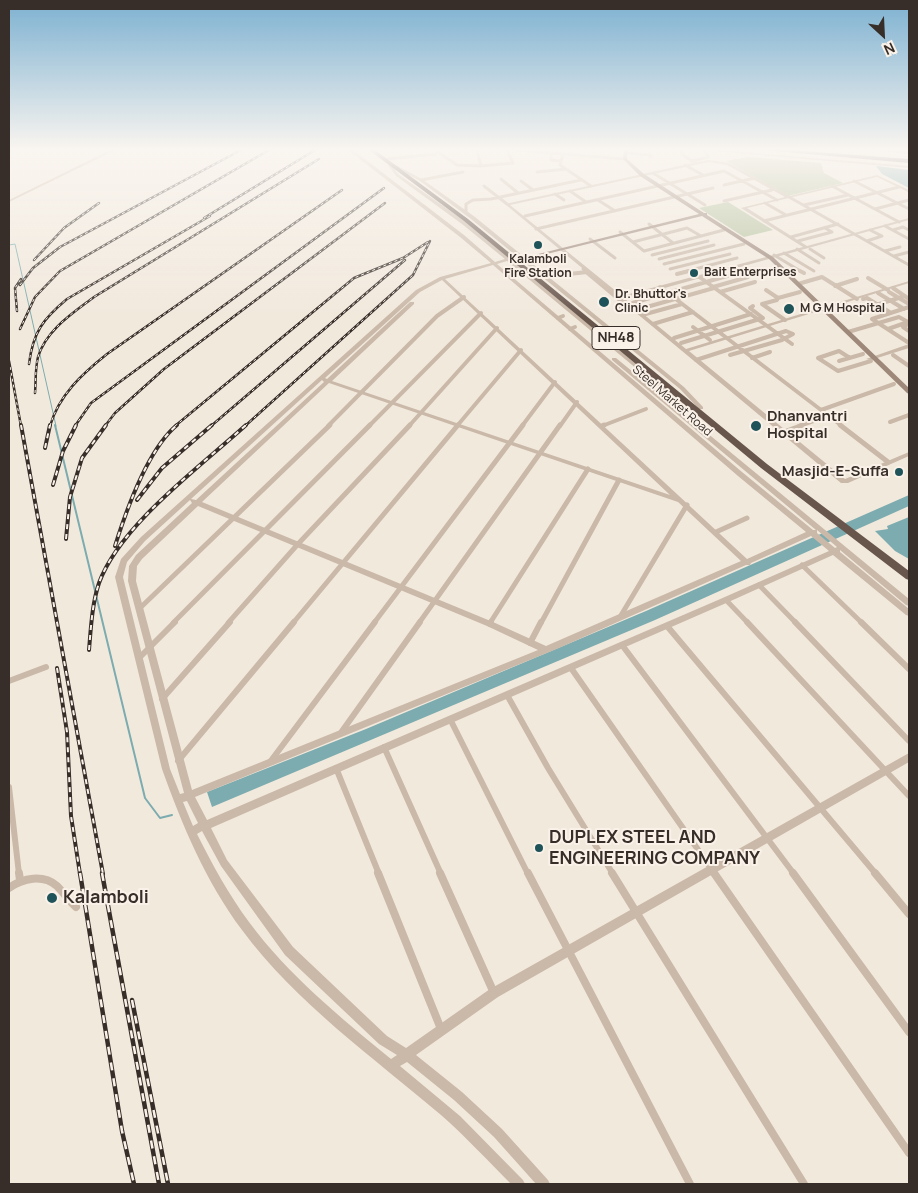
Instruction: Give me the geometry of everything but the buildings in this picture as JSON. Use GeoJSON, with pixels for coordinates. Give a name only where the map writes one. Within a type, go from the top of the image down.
{"type":"FeatureCollection","features":[{"type":"Feature","properties":{"kind":"highway","name":"NH48"},"geometry":{"type":"LineString","coordinates":[[447,206],[517,259],[698,409],[834,516],[909,570]]}},
{"type":"Feature","properties":{"kind":"highway","name":"NH48"},"geometry":{"type":"LineString","coordinates":[[865,539],[909,576]]}},
{"type":"Feature","properties":{"kind":"main road"},"geometry":{"type":"LineString","coordinates":[[689,206],[741,240]]}},
{"type":"Feature","properties":{"kind":"main road"},"geometry":{"type":"LineString","coordinates":[[517,259],[651,226],[699,212]]}},
{"type":"Feature","properties":{"kind":"main road"},"geometry":{"type":"LineString","coordinates":[[699,212],[724,230],[770,257],[798,284],[863,354],[873,360],[909,392]]}},
{"type":"Feature","properties":{"kind":"main road"},"geometry":{"type":"LineString","coordinates":[[770,257],[800,292],[848,332],[909,399]]}},
{"type":"Feature","properties":{"kind":"street","name":"Steel Market Road"},"geometry":{"type":"LineString","coordinates":[[423,206],[497,264]]}},
{"type":"Feature","properties":{"kind":"street","name":"Steel Market Road"},"geometry":{"type":"LineString","coordinates":[[424,206],[497,264],[815,532],[833,551],[909,613]]}},
{"type":"Feature","properties":{"kind":"street"},"geometry":{"type":"LineString","coordinates":[[456,206],[517,259]]}},
{"type":"Feature","properties":{"kind":"street"},"geometry":{"type":"LineString","coordinates":[[466,206],[466,213]]}},
{"type":"Feature","properties":{"kind":"street"},"geometry":{"type":"LineString","coordinates":[[509,206],[609,290],[636,310],[844,481],[909,454]]}},
{"type":"Feature","properties":{"kind":"street"},"geometry":{"type":"LineString","coordinates":[[525,216],[570,206]]}},
{"type":"Feature","properties":{"kind":"street"},"geometry":{"type":"LineString","coordinates":[[606,206],[615,211]]}},
{"type":"Feature","properties":{"kind":"street"},"geometry":{"type":"LineString","coordinates":[[536,229],[638,206]]}},
{"type":"Feature","properties":{"kind":"street"},"geometry":{"type":"LineString","coordinates":[[699,212],[705,206]]}},
{"type":"Feature","properties":{"kind":"street"},"geometry":{"type":"LineString","coordinates":[[753,206],[743,208],[831,262]]}},
{"type":"Feature","properties":{"kind":"street"},"geometry":{"type":"LineString","coordinates":[[770,206],[786,215]]}},
{"type":"Feature","properties":{"kind":"street"},"geometry":{"type":"LineString","coordinates":[[805,206],[909,264]]}},
{"type":"Feature","properties":{"kind":"street"},"geometry":{"type":"LineString","coordinates":[[764,221],[823,206]]}},
{"type":"Feature","properties":{"kind":"street"},"geometry":{"type":"LineString","coordinates":[[869,206],[899,222]]}},
{"type":"Feature","properties":{"kind":"street"},"geometry":{"type":"LineString","coordinates":[[875,209],[887,206]]}},
{"type":"Feature","properties":{"kind":"street"},"geometry":{"type":"LineString","coordinates":[[611,301],[909,219]]}},
{"type":"Feature","properties":{"kind":"street"},"geometry":{"type":"LineString","coordinates":[[791,237],[838,224]]}},
{"type":"Feature","properties":{"kind":"street"},"geometry":{"type":"LineString","coordinates":[[651,226],[712,272]]}},
{"type":"Feature","properties":{"kind":"street"},"geometry":{"type":"LineString","coordinates":[[826,226],[832,232]]}},
{"type":"Feature","properties":{"kind":"street"},"geometry":{"type":"LineString","coordinates":[[885,226],[907,233]]}},
{"type":"Feature","properties":{"kind":"street"},"geometry":{"type":"LineString","coordinates":[[871,230],[882,235],[903,227],[909,239]]}},
{"type":"Feature","properties":{"kind":"street"},"geometry":{"type":"LineString","coordinates":[[633,242],[687,228],[702,236]]}},
{"type":"Feature","properties":{"kind":"street"},"geometry":{"type":"LineString","coordinates":[[798,241],[811,239],[845,228]]}},
{"type":"Feature","properties":{"kind":"street"},"geometry":{"type":"LineString","coordinates":[[801,229],[811,239],[819,240]]}},
{"type":"Feature","properties":{"kind":"street"},"geometry":{"type":"LineString","coordinates":[[621,233],[644,250],[724,230]]}},
{"type":"Feature","properties":{"kind":"street"},"geometry":{"type":"LineString","coordinates":[[867,241],[882,236],[871,230]]}},
{"type":"Feature","properties":{"kind":"street"},"geometry":{"type":"LineString","coordinates":[[592,240],[614,258]]}},
{"type":"Feature","properties":{"kind":"street"},"geometry":{"type":"LineString","coordinates":[[664,264],[741,240]]}},
{"type":"Feature","properties":{"kind":"street"},"geometry":{"type":"LineString","coordinates":[[652,255],[708,241]]}},
{"type":"Feature","properties":{"kind":"street"},"geometry":{"type":"LineString","coordinates":[[691,245],[697,249]]}},
{"type":"Feature","properties":{"kind":"street"},"geometry":{"type":"LineString","coordinates":[[659,259],[714,245]]}},
{"type":"Feature","properties":{"kind":"street"},"geometry":{"type":"LineString","coordinates":[[885,251],[900,247]]}},
{"type":"Feature","properties":{"kind":"street"},"geometry":{"type":"LineString","coordinates":[[797,249],[817,262],[824,258]]}},
{"type":"Feature","properties":{"kind":"street"},"geometry":{"type":"LineString","coordinates":[[784,252],[814,271]]}},
{"type":"Feature","properties":{"kind":"street"},"geometry":{"type":"LineString","coordinates":[[894,256],[909,252]]}},
{"type":"Feature","properties":{"kind":"street"},"geometry":{"type":"LineString","coordinates":[[670,269],[730,254]]}},
{"type":"Feature","properties":{"kind":"street"},"geometry":{"type":"LineString","coordinates":[[770,257],[789,264],[804,273]]}},
{"type":"Feature","properties":{"kind":"street"},"geometry":{"type":"LineString","coordinates":[[789,264],[810,257]]}},
{"type":"Feature","properties":{"kind":"street"},"geometry":{"type":"LineString","coordinates":[[715,258],[720,262]]}},
{"type":"Feature","properties":{"kind":"street"},"geometry":{"type":"LineString","coordinates":[[677,274],[736,258]]}},
{"type":"Feature","properties":{"kind":"street"},"geometry":{"type":"LineString","coordinates":[[517,259],[444,279],[418,291],[188,498],[129,554],[120,568],[120,586],[140,657],[166,769],[178,804],[220,885],[246,927],[279,965],[334,1018],[448,1113],[518,1184]]}},
{"type":"Feature","properties":{"kind":"street"},"geometry":{"type":"LineString","coordinates":[[902,261],[909,259]]}},
{"type":"Feature","properties":{"kind":"street"},"geometry":{"type":"LineString","coordinates":[[680,267],[686,271]]}},
{"type":"Feature","properties":{"kind":"street"},"geometry":{"type":"LineString","coordinates":[[720,292],[755,282],[732,267]]}},
{"type":"Feature","properties":{"kind":"street"},"geometry":{"type":"LineString","coordinates":[[569,274],[586,271]]}},
{"type":"Feature","properties":{"kind":"street"},"geometry":{"type":"LineString","coordinates":[[623,311],[620,308],[740,272]]}},
{"type":"Feature","properties":{"kind":"street"},"geometry":{"type":"LineString","coordinates":[[698,276],[792,344]]}},
{"type":"Feature","properties":{"kind":"street"},"geometry":{"type":"LineString","coordinates":[[636,310],[748,277]]}},
{"type":"Feature","properties":{"kind":"street"},"geometry":{"type":"LineString","coordinates":[[798,284],[822,277],[862,300],[867,298],[905,296],[909,299]]}},
{"type":"Feature","properties":{"kind":"street"},"geometry":{"type":"LineString","coordinates":[[868,278],[894,310]]}},
{"type":"Feature","properties":{"kind":"street"},"geometry":{"type":"LineString","coordinates":[[444,279],[522,350],[747,563]]}},
{"type":"Feature","properties":{"kind":"street"},"geometry":{"type":"LineString","coordinates":[[444,279],[422,294],[139,557],[133,566],[132,582],[178,761],[190,799],[224,864],[268,926],[289,951],[383,1040],[407,1055],[458,1096],[498,1133],[544,1184]]}},
{"type":"Feature","properties":{"kind":"street"},"geometry":{"type":"LineString","coordinates":[[835,286],[857,279]]}},
{"type":"Feature","properties":{"kind":"street"},"geometry":{"type":"LineString","coordinates":[[590,284],[600,282]]}},
{"type":"Feature","properties":{"kind":"street"},"geometry":{"type":"LineString","coordinates":[[882,297],[909,282]]}},
{"type":"Feature","properties":{"kind":"street"},"geometry":{"type":"LineString","coordinates":[[660,287],[888,462]]}},
{"type":"Feature","properties":{"kind":"street"},"geometry":{"type":"LineString","coordinates":[[601,293],[609,290]]}},
{"type":"Feature","properties":{"kind":"street"},"geometry":{"type":"LineString","coordinates":[[766,290],[778,298],[800,292]]}},
{"type":"Feature","properties":{"kind":"street"},"geometry":{"type":"LineString","coordinates":[[685,351],[844,303],[882,297],[905,296]]}},
{"type":"Feature","properties":{"kind":"street"},"geometry":{"type":"LineString","coordinates":[[139,609],[363,393],[437,316],[464,297]]}},
{"type":"Feature","properties":{"kind":"street"},"geometry":{"type":"LineString","coordinates":[[882,297],[908,307]]}},
{"type":"Feature","properties":{"kind":"street"},"geometry":{"type":"LineString","coordinates":[[882,297],[908,307]]}},
{"type":"Feature","properties":{"kind":"street"},"geometry":{"type":"LineString","coordinates":[[882,297],[894,310]]}},
{"type":"Feature","properties":{"kind":"street"},"geometry":{"type":"LineString","coordinates":[[777,300],[762,304],[785,320]]}},
{"type":"Feature","properties":{"kind":"street"},"geometry":{"type":"LineString","coordinates":[[844,303],[856,311]]}},
{"type":"Feature","properties":{"kind":"street"},"geometry":{"type":"LineString","coordinates":[[642,315],[682,304]]}},
{"type":"Feature","properties":{"kind":"street"},"geometry":{"type":"LineString","coordinates":[[691,346],[683,342],[762,317],[750,308],[753,306]]}},
{"type":"Feature","properties":{"kind":"street"},"geometry":{"type":"LineString","coordinates":[[850,358],[839,351],[818,358],[838,371],[897,353],[909,346],[872,319],[894,310],[908,307]]}},
{"type":"Feature","properties":{"kind":"street"},"geometry":{"type":"LineString","coordinates":[[653,324],[693,312]]}},
{"type":"Feature","properties":{"kind":"street"},"geometry":{"type":"LineString","coordinates":[[140,657],[266,531],[390,402],[481,313]]}},
{"type":"Feature","properties":{"kind":"street"},"geometry":{"type":"LineString","coordinates":[[672,332],[676,337],[683,332],[698,330],[751,314]]}},
{"type":"Feature","properties":{"kind":"street"},"geometry":{"type":"LineString","coordinates":[[848,332],[899,317],[908,322],[888,329]]}},
{"type":"Feature","properties":{"kind":"street"},"geometry":{"type":"LineString","coordinates":[[909,324],[903,327],[909,331]]}},
{"type":"Feature","properties":{"kind":"street"},"geometry":{"type":"LineString","coordinates":[[693,327],[710,340]]}},
{"type":"Feature","properties":{"kind":"street"},"geometry":{"type":"LineString","coordinates":[[162,699],[298,544],[422,413],[497,328]]}},
{"type":"Feature","properties":{"kind":"street"},"geometry":{"type":"LineString","coordinates":[[696,360],[786,330],[794,334],[785,339],[730,355]]}},
{"type":"Feature","properties":{"kind":"street"},"geometry":{"type":"LineString","coordinates":[[692,340],[697,344]]}},
{"type":"Feature","properties":{"kind":"street"},"geometry":{"type":"LineString","coordinates":[[178,761],[345,564],[522,350]]}},
{"type":"Feature","properties":{"kind":"street"},"geometry":{"type":"LineString","coordinates":[[752,358],[770,352]]}},
{"type":"Feature","properties":{"kind":"street"},"geometry":{"type":"LineString","coordinates":[[897,353],[909,366]]}},
{"type":"Feature","properties":{"kind":"street"},"geometry":{"type":"LineString","coordinates":[[839,361],[863,354]]}},
{"type":"Feature","properties":{"kind":"street"},"geometry":{"type":"LineString","coordinates":[[321,379],[685,503]]}},
{"type":"Feature","properties":{"kind":"street"},"geometry":{"type":"LineString","coordinates":[[270,763],[555,382]]}},
{"type":"Feature","properties":{"kind":"street"},"geometry":{"type":"LineString","coordinates":[[821,410],[894,384]]}},
{"type":"Feature","properties":{"kind":"street"},"geometry":{"type":"LineString","coordinates":[[339,734],[577,402]]}},
{"type":"Feature","properties":{"kind":"street"},"geometry":{"type":"LineString","coordinates":[[602,426],[646,408]]}},
{"type":"Feature","properties":{"kind":"street"},"geometry":{"type":"LineString","coordinates":[[890,422],[909,415]]}},
{"type":"Feature","properties":{"kind":"street"},"geometry":{"type":"LineString","coordinates":[[784,432],[828,416]]}},
{"type":"Feature","properties":{"kind":"street"},"geometry":{"type":"LineString","coordinates":[[490,624],[588,469]]}},
{"type":"Feature","properties":{"kind":"street"},"geometry":{"type":"LineString","coordinates":[[530,643],[619,480]]}},
{"type":"Feature","properties":{"kind":"street"},"geometry":{"type":"LineString","coordinates":[[188,498],[490,624],[546,650]]}},
{"type":"Feature","properties":{"kind":"street"},"geometry":{"type":"LineString","coordinates":[[620,618],[685,503]]}},
{"type":"Feature","properties":{"kind":"street"},"geometry":{"type":"LineString","coordinates":[[716,532],[747,518]]}},
{"type":"Feature","properties":{"kind":"street","name":"Steel Market Road"},"geometry":{"type":"LineString","coordinates":[[815,532],[841,548],[909,602]]}},
{"type":"Feature","properties":{"kind":"street"},"geometry":{"type":"LineString","coordinates":[[178,804],[339,734],[546,650],[815,532]]}},
{"type":"Feature","properties":{"kind":"street"},"geometry":{"type":"LineString","coordinates":[[191,830],[571,668],[841,548]]}},
{"type":"Feature","properties":{"kind":"street"},"geometry":{"type":"LineString","coordinates":[[802,566],[909,669]]}},
{"type":"Feature","properties":{"kind":"street"},"geometry":{"type":"LineString","coordinates":[[759,585],[909,741]]}},
{"type":"Feature","properties":{"kind":"street"},"geometry":{"type":"LineString","coordinates":[[726,600],[909,796]]}},
{"type":"Feature","properties":{"kind":"street"},"geometry":{"type":"LineString","coordinates":[[667,626],[822,807],[909,914]]}},
{"type":"Feature","properties":{"kind":"street"},"geometry":{"type":"LineString","coordinates":[[622,645],[767,838],[909,1032]]}},
{"type":"Feature","properties":{"kind":"street"},"geometry":{"type":"LineString","coordinates":[[9,681],[46,667]]}},
{"type":"Feature","properties":{"kind":"street"},"geometry":{"type":"LineString","coordinates":[[571,668],[909,1153]]}},
{"type":"Feature","properties":{"kind":"street"},"geometry":{"type":"LineString","coordinates":[[507,695],[548,768],[638,911],[730,1067],[804,1184]]}},
{"type":"Feature","properties":{"kind":"street"},"geometry":{"type":"LineString","coordinates":[[450,719],[567,951],[690,1184]]}},
{"type":"Feature","properties":{"kind":"street"},"geometry":{"type":"LineString","coordinates":[[384,747],[494,993]]}},
{"type":"Feature","properties":{"kind":"street"},"geometry":{"type":"LineString","coordinates":[[391,1066],[494,993],[909,757]]}},
{"type":"Feature","properties":{"kind":"street"},"geometry":{"type":"LineString","coordinates":[[336,768],[441,1029]]}},
{"type":"Feature","properties":{"kind":"street"},"geometry":{"type":"LineString","coordinates":[[9,787],[20,880]]}},
{"type":"Feature","properties":{"kind":"street"},"geometry":{"type":"LineString","coordinates":[[9,888],[20,880],[28,878],[48,881],[57,886],[76,907]]}},
{"type":"Feature","properties":{"kind":"green space"},"geometry":{"type":"Polygon","coordinates":[[[710,206],[734,206],[773,230],[744,237],[699,208],[710,206]]]}},
{"type":"Feature","properties":{"kind":"water"},"geometry":{"type":"Polygon","coordinates":[[[909,495],[909,506],[655,620],[212,807],[207,792],[366,729],[646,611],[909,495]]]}},
{"type":"Feature","properties":{"kind":"water"},"geometry":{"type":"Polygon","coordinates":[[[909,517],[909,559],[895,551],[875,531],[888,529],[887,526],[909,517]]]}},
{"type":"Feature","properties":{"kind":"waterway"},"geometry":{"type":"LineString","coordinates":[[9,245],[15,244],[56,426]]}},
{"type":"Feature","properties":{"kind":"waterway"},"geometry":{"type":"LineString","coordinates":[[55,425],[145,798],[160,818],[172,815]]}},
{"type":"Feature","properties":{"kind":"railway"},"geometry":{"type":"LineString","coordinates":[[34,260],[64,228],[95,206]]}},
{"type":"Feature","properties":{"kind":"railway"},"geometry":{"type":"LineString","coordinates":[[20,285],[33,268],[60,247],[137,206]]}},
{"type":"Feature","properties":{"kind":"railway"},"geometry":{"type":"LineString","coordinates":[[20,329],[35,297],[60,271],[173,206]]}},
{"type":"Feature","properties":{"kind":"railway"},"geometry":{"type":"LineString","coordinates":[[204,218],[224,206]]}},
{"type":"Feature","properties":{"kind":"railway"},"geometry":{"type":"LineString","coordinates":[[35,393],[38,357],[47,338],[61,323],[94,297],[243,206]]}},
{"type":"Feature","properties":{"kind":"railway"},"geometry":{"type":"LineString","coordinates":[[50,426],[59,404],[72,386],[107,354],[320,206]]}},
{"type":"Feature","properties":{"kind":"railway"},"geometry":{"type":"LineString","coordinates":[[75,426],[91,403],[360,206]]}},
{"type":"Feature","properties":{"kind":"railway"},"geometry":{"type":"LineString","coordinates":[[105,426],[115,413],[164,369],[381,206]]}},
{"type":"Feature","properties":{"kind":"railway"},"geometry":{"type":"LineString","coordinates":[[29,364],[33,343],[40,327],[67,299],[210,216]]}},
{"type":"Feature","properties":{"kind":"railway"},"geometry":{"type":"LineString","coordinates":[[245,426],[413,275],[430,241]]}},
{"type":"Feature","properties":{"kind":"railway"},"geometry":{"type":"LineString","coordinates":[[175,426],[354,278],[403,258],[428,242]]}},
{"type":"Feature","properties":{"kind":"railway"},"geometry":{"type":"LineString","coordinates":[[211,426],[405,260]]}},
{"type":"Feature","properties":{"kind":"railway"},"geometry":{"type":"LineString","coordinates":[[17,311],[15,288],[21,279]]}},
{"type":"Feature","properties":{"kind":"railway"},"geometry":{"type":"LineString","coordinates":[[9,361],[21,426]]}},
{"type":"Feature","properties":{"kind":"railway"},"geometry":{"type":"LineString","coordinates":[[21,425],[103,874]]}},
{"type":"Feature","properties":{"kind":"railway"},"geometry":{"type":"LineString","coordinates":[[45,448],[50,425]]}},
{"type":"Feature","properties":{"kind":"railway"},"geometry":{"type":"LineString","coordinates":[[53,485],[63,451],[76,425]]}},
{"type":"Feature","properties":{"kind":"railway"},"geometry":{"type":"LineString","coordinates":[[66,539],[70,497],[82,458],[106,425]]}},
{"type":"Feature","properties":{"kind":"railway"},"geometry":{"type":"LineString","coordinates":[[115,546],[139,481],[157,449],[177,425]]}},
{"type":"Feature","properties":{"kind":"railway"},"geometry":{"type":"LineString","coordinates":[[137,500],[162,468],[212,425]]}},
{"type":"Feature","properties":{"kind":"railway"},"geometry":{"type":"LineString","coordinates":[[89,650],[93,607],[99,583],[110,561],[124,540],[143,518],[185,478],[246,425]]}},
{"type":"Feature","properties":{"kind":"railway"},"geometry":{"type":"LineString","coordinates":[[57,668],[67,732],[71,816],[80,874]]}},
{"type":"Feature","properties":{"kind":"railway"},"geometry":{"type":"LineString","coordinates":[[80,873],[122,1131],[134,1184]]}},
{"type":"Feature","properties":{"kind":"railway"},"geometry":{"type":"LineString","coordinates":[[102,873],[159,1184]]}},
{"type":"Feature","properties":{"kind":"railway"},"geometry":{"type":"LineString","coordinates":[[132,1000],[168,1184]]}},
{"type":"Feature","properties":{"kind":"place","name":"Kalamboli Fire Station"},"geometry":{"type":"Point","coordinates":[538,245]}},
{"type":"Feature","properties":{"kind":"place","name":"Bait Enterprises"},"geometry":{"type":"Point","coordinates":[694,273]}},
{"type":"Feature","properties":{"kind":"place","name":"Dr. Bhuttor's Clinic"},"geometry":{"type":"Point","coordinates":[604,302]}},
{"type":"Feature","properties":{"kind":"place","name":"M G M Hospital"},"geometry":{"type":"Point","coordinates":[789,309]}},
{"type":"Feature","properties":{"kind":"place","name":"Dhanvantri Hospital"},"geometry":{"type":"Point","coordinates":[756,426]}},
{"type":"Feature","properties":{"kind":"place","name":"Masjid-E-Suffa"},"geometry":{"type":"Point","coordinates":[899,472]}},
{"type":"Feature","properties":{"kind":"place","name":"DUPLEX STEEL AND ENGINEERING COMPANY"},"geometry":{"type":"Point","coordinates":[539,848]}},
{"type":"Feature","properties":{"kind":"place","name":"Kalamboli"},"geometry":{"type":"Point","coordinates":[52,898]}}]}
